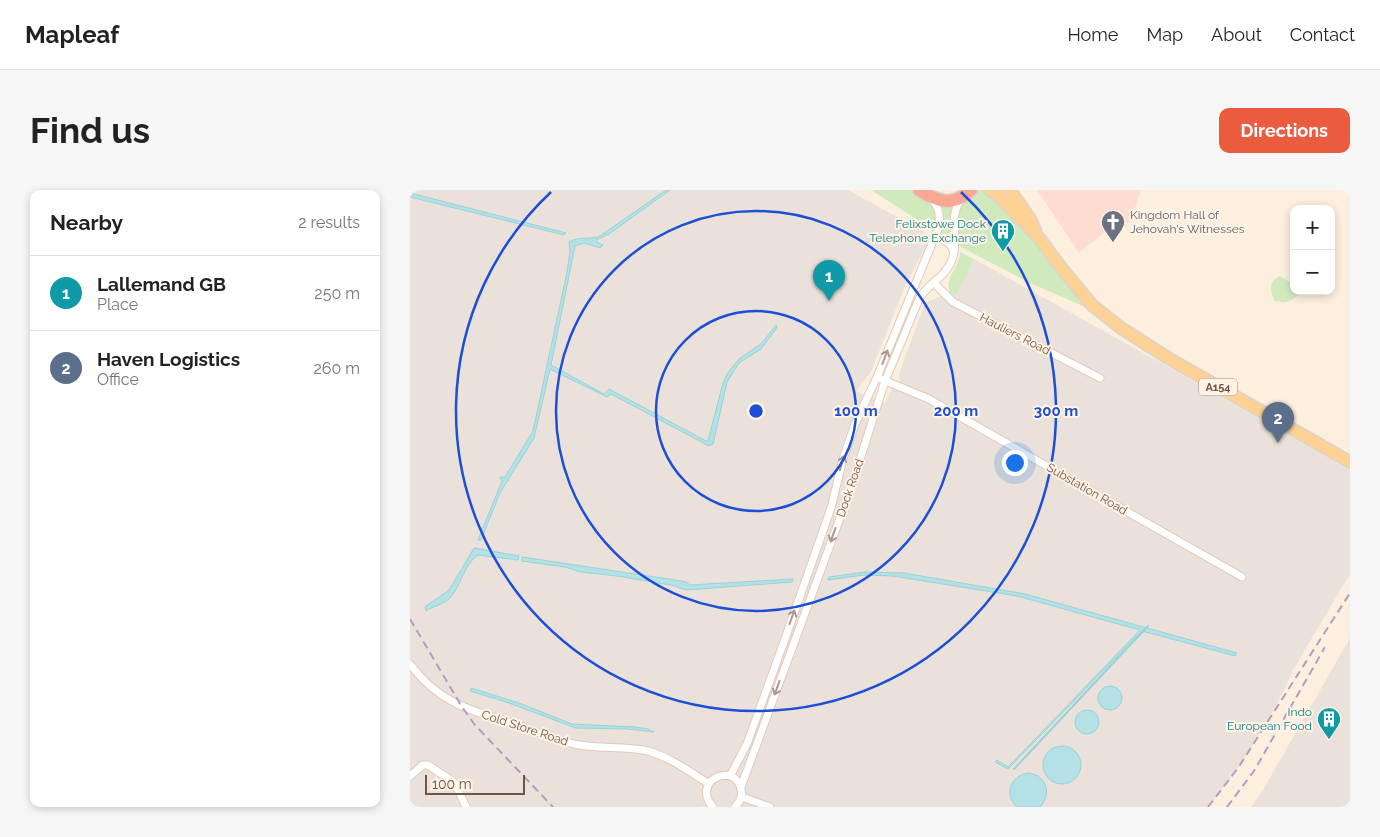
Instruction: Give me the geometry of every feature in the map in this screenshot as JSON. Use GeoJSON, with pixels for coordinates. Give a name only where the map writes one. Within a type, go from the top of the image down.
{"type":"FeatureCollection","features":[{"type":"Feature","properties":{"kind":"highway"},"geometry":{"type":"LineString","coordinates":[[924,193],[946,202],[969,193]]}},
{"type":"Feature","properties":{"kind":"main road","name":"A154"},"geometry":{"type":"LineString","coordinates":[[990,190],[998,195],[1039,238],[1092,305],[1121,328],[1168,358],[1350,462]]}},
{"type":"Feature","properties":{"kind":"main road","name":"A154"},"geometry":{"type":"LineString","coordinates":[[1010,190],[1030,218],[1039,238]]}},
{"type":"Feature","properties":{"kind":"street","name":"Dock Road"},"geometry":{"type":"LineString","coordinates":[[730,776],[746,744],[787,632],[831,508],[843,460],[855,424],[877,378],[938,229],[940,216],[935,203],[924,193]]}},
{"type":"Feature","properties":{"kind":"street","name":"Dock Road"},"geometry":{"type":"LineString","coordinates":[[741,787],[850,490],[886,381],[922,292],[948,269],[954,253],[953,216],[956,207],[969,193]]}},
{"type":"Feature","properties":{"kind":"street"},"geometry":{"type":"LineString","coordinates":[[933,241],[940,239],[946,241],[952,246],[954,253]]}},
{"type":"Feature","properties":{"kind":"street","name":"Hauliers Road"},"geometry":{"type":"LineString","coordinates":[[919,273],[921,282],[932,284],[953,302],[1100,378]]}},
{"type":"Feature","properties":{"kind":"street","name":"Substation Road"},"geometry":{"type":"LineString","coordinates":[[877,378],[929,399],[1242,577]]}},
{"type":"Feature","properties":{"kind":"street","name":"Cold Store Road"},"geometry":{"type":"LineString","coordinates":[[410,664],[424,681],[442,696],[462,707],[564,741],[581,745],[628,748],[649,752],[669,760],[709,784]]}},
{"type":"Feature","properties":{"kind":"street"},"geometry":{"type":"LineString","coordinates":[[410,776],[423,765],[428,765],[455,783],[466,807]]}},
{"type":"Feature","properties":{"kind":"street"},"geometry":{"type":"LineString","coordinates":[[713,807],[709,803],[706,794],[709,784],[718,776],[730,776],[741,787],[742,797],[735,807]]}},
{"type":"Feature","properties":{"kind":"street"},"geometry":{"type":"LineString","coordinates":[[742,797],[770,807]]}},
{"type":"Feature","properties":{"kind":"shaded area"},"geometry":{"type":"Polygon","coordinates":[[[410,190],[848,190],[924,232],[927,245],[905,286],[871,372],[856,391],[885,403],[893,387],[905,390],[900,383],[899,374],[925,303],[949,292],[956,294],[974,259],[1350,470],[1350,574],[1293,670],[1284,691],[1255,742],[1208,807],[410,807],[410,190]]]}},
{"type":"Feature","properties":{"kind":"shaded area"},"geometry":{"type":"Polygon","coordinates":[[[1037,190],[1141,190],[1132,217],[1125,228],[1113,225],[1079,253],[1037,190]]]}},
{"type":"Feature","properties":{"kind":"shaded area"},"geometry":{"type":"Polygon","coordinates":[[[1350,638],[1350,807],[1251,807],[1264,788],[1350,638]]]}},
{"type":"Feature","properties":{"kind":"green space"},"geometry":{"type":"Polygon","coordinates":[[[871,190],[919,190],[940,201],[975,190],[990,190],[1090,303],[1083,306],[1030,283],[955,244],[871,190]]]}},
{"type":"Feature","properties":{"kind":"green space"},"geometry":{"type":"Polygon","coordinates":[[[960,252],[974,259],[956,295],[949,292],[949,280],[957,264],[960,252]]]}},
{"type":"Feature","properties":{"kind":"green space"},"geometry":{"type":"Polygon","coordinates":[[[1280,276],[1290,282],[1290,295],[1299,295],[1286,302],[1275,301],[1271,287],[1276,278],[1280,276]]]}},
{"type":"Feature","properties":{"kind":"water"},"geometry":{"type":"Polygon","coordinates":[[[666,190],[670,190],[609,234],[596,240],[603,245],[600,248],[584,243],[575,246],[551,365],[604,394],[609,389],[708,441],[727,374],[739,359],[762,343],[776,325],[776,329],[761,349],[739,363],[727,382],[713,444],[709,446],[611,394],[607,397],[550,369],[534,438],[500,493],[481,540],[478,540],[502,481],[500,477],[505,477],[533,431],[567,272],[570,251],[569,242],[576,239],[600,236],[666,190]]]}},
{"type":"Feature","properties":{"kind":"water"},"geometry":{"type":"Polygon","coordinates":[[[410,193],[566,233],[564,235],[410,197],[410,193]]]}},
{"type":"Feature","properties":{"kind":"water"},"geometry":{"type":"Polygon","coordinates":[[[474,548],[519,556],[518,560],[478,555],[469,564],[450,598],[426,611],[425,607],[449,590],[474,548]]]}},
{"type":"Feature","properties":{"kind":"water"},"geometry":{"type":"Polygon","coordinates":[[[522,557],[682,581],[690,585],[793,579],[792,582],[686,590],[671,585],[522,561],[522,557]]]}},
{"type":"Feature","properties":{"kind":"water"},"geometry":{"type":"Polygon","coordinates":[[[865,572],[904,573],[1025,594],[1237,653],[1235,656],[1142,631],[1008,769],[995,762],[997,760],[1008,767],[1140,630],[1017,596],[893,576],[864,575],[828,580],[829,577],[865,572]]]}},
{"type":"Feature","properties":{"kind":"water"},"geometry":{"type":"Polygon","coordinates":[[[1110,686],[1119,689],[1122,698],[1119,707],[1110,710],[1101,707],[1098,698],[1101,689],[1110,686]]]}},
{"type":"Feature","properties":{"kind":"water"},"geometry":{"type":"Polygon","coordinates":[[[471,688],[519,703],[572,724],[635,727],[654,732],[627,729],[576,728],[470,691],[471,688]]]}},
{"type":"Feature","properties":{"kind":"water"},"geometry":{"type":"Polygon","coordinates":[[[1087,710],[1096,713],[1099,722],[1096,731],[1087,734],[1078,731],[1075,722],[1078,713],[1087,710]]]}},
{"type":"Feature","properties":{"kind":"water"},"geometry":{"type":"Polygon","coordinates":[[[1062,746],[1075,752],[1081,765],[1075,778],[1062,784],[1049,778],[1043,765],[1049,752],[1062,746]]]}},
{"type":"Feature","properties":{"kind":"water"},"geometry":{"type":"Polygon","coordinates":[[[1029,773],[1044,782],[1047,791],[1046,797],[1040,807],[1017,807],[1010,796],[1011,786],[1018,777],[1029,773]]]}},
{"type":"Feature","properties":{"kind":"waterway"},"geometry":{"type":"LineString","coordinates":[[1014,769],[1148,626]]}},
{"type":"Feature","properties":{"kind":"railway"},"geometry":{"type":"LineString","coordinates":[[1208,807],[1238,768],[1350,593]]}},
{"type":"Feature","properties":{"kind":"railway"},"geometry":{"type":"LineString","coordinates":[[410,619],[462,707],[475,725],[553,807]]}},
{"type":"Feature","properties":{"kind":"railway"},"geometry":{"type":"LineString","coordinates":[[1227,807],[1254,771],[1325,647]]}},
{"type":"Feature","properties":{"kind":"place","name":"Kingdom Hall of Jehovah's Witnesses"},"geometry":{"type":"Point","coordinates":[1113,243]}},
{"type":"Feature","properties":{"kind":"place","name":"Felixstowe Dock Telephone Exchange"},"geometry":{"type":"Point","coordinates":[1003,252]}},
{"type":"Feature","properties":{"kind":"place","name":"Lallemand GB"},"geometry":{"type":"Point","coordinates":[829,301]}},
{"type":"Feature","properties":{"kind":"place","name":"Haven Logistics"},"geometry":{"type":"Point","coordinates":[1278,443]}},
{"type":"Feature","properties":{"kind":"place","name":"Indo European Food"},"geometry":{"type":"Point","coordinates":[1329,740]}}]}
